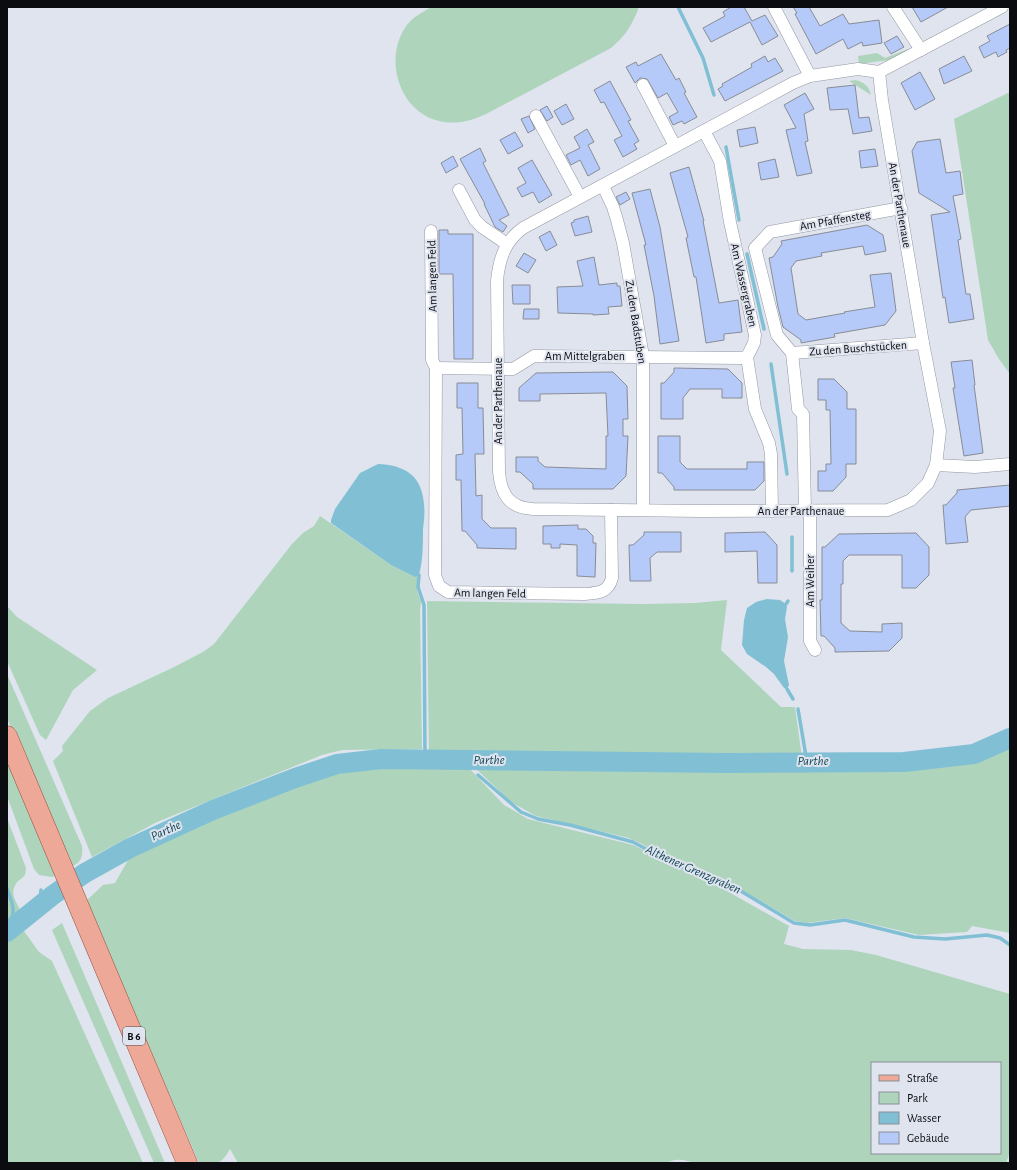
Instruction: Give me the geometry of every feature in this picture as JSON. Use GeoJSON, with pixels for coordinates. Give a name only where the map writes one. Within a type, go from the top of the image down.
{"type":"FeatureCollection","features":[{"type":"Feature","properties":{"kind":"main road","name":"B 6"},"geometry":{"type":"LineString","coordinates":[[7,736],[187,1163]]}},
{"type":"Feature","properties":{"kind":"street"},"geometry":{"type":"LineString","coordinates":[[774,7],[810,76]]}},
{"type":"Feature","properties":{"kind":"street"},"geometry":{"type":"LineString","coordinates":[[893,7],[921,50]]}},
{"type":"Feature","properties":{"kind":"street"},"geometry":{"type":"LineString","coordinates":[[879,72],[1002,7]]}},
{"type":"Feature","properties":{"kind":"street","name":"An der Parthenaue"},"geometry":{"type":"LineString","coordinates":[[858,69],[879,72],[881,93],[900,208],[940,431],[936,465],[928,483],[911,500],[888,510],[772,511],[528,509],[521,508],[509,501],[502,492],[499,472],[497,281],[499,264],[507,244],[515,234],[523,228],[704,130],[810,76],[858,69]]}},
{"type":"Feature","properties":{"kind":"street"},"geometry":{"type":"LineString","coordinates":[[644,85],[675,146]]}},
{"type":"Feature","properties":{"kind":"street"},"geometry":{"type":"LineString","coordinates":[[536,116],[580,197]]}},
{"type":"Feature","properties":{"kind":"street","name":"Am Wassergraben"},"geometry":{"type":"LineString","coordinates":[[704,130],[720,161],[730,222],[755,335],[754,343],[747,356]]}},
{"type":"Feature","properties":{"kind":"street","name":"Zu den Badstuben"},"geometry":{"type":"LineString","coordinates":[[603,186],[613,207],[622,237],[643,356],[643,510]]}},
{"type":"Feature","properties":{"kind":"street"},"geometry":{"type":"LineString","coordinates":[[459,190],[475,220],[482,227],[507,244]]}},
{"type":"Feature","properties":{"kind":"street","name":"Am Pfaffensteg"},"geometry":{"type":"LineString","coordinates":[[770,232],[900,208]]}},
{"type":"Feature","properties":{"kind":"street","name":"Am langen Feld"},"geometry":{"type":"LineString","coordinates":[[431,231],[432,360],[436,368],[435,576],[439,586],[448,592],[586,594],[604,591],[610,586],[612,578],[611,510]]}},
{"type":"Feature","properties":{"kind":"street","name":"Am Wassergraben"},"geometry":{"type":"LineString","coordinates":[[770,232],[755,248],[777,335],[792,353]]}},
{"type":"Feature","properties":{"kind":"street","name":"Zu den Buschstücken"},"geometry":{"type":"LineString","coordinates":[[792,353],[923,343]]}},
{"type":"Feature","properties":{"kind":"street"},"geometry":{"type":"LineString","coordinates":[[792,353],[798,409],[803,414],[807,510]]}},
{"type":"Feature","properties":{"kind":"street","name":"Am Mittelgraben"},"geometry":{"type":"LineString","coordinates":[[498,369],[513,369],[534,356],[742,358],[747,356]]}},
{"type":"Feature","properties":{"kind":"street"},"geometry":{"type":"LineString","coordinates":[[747,356],[755,409],[769,443],[771,454],[772,511]]}},
{"type":"Feature","properties":{"kind":"street"},"geometry":{"type":"LineString","coordinates":[[436,368],[498,369]]}},
{"type":"Feature","properties":{"kind":"street"},"geometry":{"type":"LineString","coordinates":[[936,465],[975,467],[1010,464]]}},
{"type":"Feature","properties":{"kind":"street","name":"Am Weiher"},"geometry":{"type":"LineString","coordinates":[[807,510],[810,641],[815,650]]}},
{"type":"Feature","properties":{"kind":"green space"},"geometry":{"type":"Polygon","coordinates":[[[431,7],[638,7],[638,10],[627,31],[611,48],[486,114],[475,119],[451,123],[439,121],[425,115],[413,106],[405,95],[399,81],[396,67],[396,52],[400,38],[407,25],[415,17],[431,7]]]}},
{"type":"Feature","properties":{"kind":"green space"},"geometry":{"type":"Polygon","coordinates":[[[908,49],[909,51],[889,60],[859,64],[858,56],[877,53],[885,58],[908,49]]]}},
{"type":"Feature","properties":{"kind":"green space"},"geometry":{"type":"Polygon","coordinates":[[[855,80],[866,85],[871,95],[849,81],[855,80]]]}},
{"type":"Feature","properties":{"kind":"green space"},"geometry":{"type":"Polygon","coordinates":[[[1010,92],[1010,374],[988,340],[954,119],[1010,92]]]}},
{"type":"Feature","properties":{"kind":"green space"},"geometry":{"type":"Polygon","coordinates":[[[320,516],[391,565],[413,576],[417,576],[417,591],[421,602],[422,749],[342,750],[322,755],[157,822],[92,857],[53,761],[63,751],[62,746],[90,711],[108,698],[172,668],[203,652],[214,644],[292,544],[303,533],[314,526],[320,516]]]}},
{"type":"Feature","properties":{"kind":"green space"},"geometry":{"type":"Polygon","coordinates":[[[727,600],[721,650],[781,707],[795,707],[802,758],[429,755],[427,601],[643,604],[695,603],[727,600]]]}},
{"type":"Feature","properties":{"kind":"green space"},"geometry":{"type":"Polygon","coordinates":[[[7,606],[17,617],[97,670],[73,690],[46,740],[40,735],[7,661],[7,606]]]}},
{"type":"Feature","properties":{"kind":"green space"},"geometry":{"type":"Polygon","coordinates":[[[7,674],[82,846],[81,858],[73,866],[67,851],[65,852],[7,718],[7,674]]]}},
{"type":"Feature","properties":{"kind":"green space"},"geometry":{"type":"Polygon","coordinates":[[[1010,741],[1010,933],[972,926],[967,932],[919,935],[845,918],[807,923],[795,921],[726,881],[693,870],[629,838],[536,816],[511,802],[470,763],[613,764],[836,770],[910,767],[971,757],[987,752],[1010,741]]]}},
{"type":"Feature","properties":{"kind":"green space"},"geometry":{"type":"Polygon","coordinates":[[[7,755],[58,875],[52,877],[39,875],[34,869],[7,796],[7,755]]]}},
{"type":"Feature","properties":{"kind":"green space"},"geometry":{"type":"Polygon","coordinates":[[[465,764],[504,805],[528,819],[633,845],[718,886],[789,926],[784,944],[803,949],[851,950],[876,955],[1010,994],[1010,1152],[1006,1163],[696,1163],[674,1160],[667,1163],[238,1163],[230,1149],[221,1161],[215,1163],[199,1163],[86,901],[103,885],[115,883],[132,853],[196,821],[284,786],[341,767],[465,764]]]}},
{"type":"Feature","properties":{"kind":"green space"},"geometry":{"type":"Polygon","coordinates":[[[7,818],[26,868],[25,875],[14,887],[13,891],[14,898],[21,911],[7,924],[7,818]]]}},
{"type":"Feature","properties":{"kind":"green space"},"geometry":{"type":"Polygon","coordinates":[[[62,923],[165,1163],[154,1163],[52,930],[62,923]]]}},
{"type":"Feature","properties":{"kind":"green space"},"geometry":{"type":"Polygon","coordinates":[[[21,927],[39,952],[52,961],[143,1163],[7,1163],[7,941],[21,927]]]}},
{"type":"Feature","properties":{"kind":"water"},"geometry":{"type":"Polygon","coordinates":[[[378,464],[403,469],[415,479],[423,494],[424,513],[422,558],[419,575],[415,577],[391,565],[331,523],[335,509],[360,473],[378,464]]]}},
{"type":"Feature","properties":{"kind":"water"},"geometry":{"type":"Polygon","coordinates":[[[767,599],[780,600],[786,604],[787,607],[785,619],[788,637],[784,661],[789,685],[787,689],[784,688],[774,674],[766,667],[747,654],[742,645],[744,620],[747,608],[756,602],[767,599]]]}},
{"type":"Feature","properties":{"kind":"building"},"geometry":{"type":"Polygon","coordinates":[[[731,7],[744,7],[752,21],[765,15],[778,36],[762,45],[750,22],[711,42],[703,28],[725,16],[723,12],[731,7]]]}},
{"type":"Feature","properties":{"kind":"building"},"geometry":{"type":"Polygon","coordinates":[[[793,7],[809,7],[820,26],[843,14],[849,24],[879,20],[882,43],[863,46],[862,42],[848,49],[843,39],[816,54],[795,14],[797,13],[793,7]]]}},
{"type":"Feature","properties":{"kind":"building"},"geometry":{"type":"Polygon","coordinates":[[[912,7],[948,7],[921,22],[912,7]]]}},
{"type":"Feature","properties":{"kind":"building"},"geometry":{"type":"Polygon","coordinates":[[[1010,24],[1010,48],[1006,50],[1007,52],[998,57],[996,52],[984,58],[979,47],[990,41],[987,36],[1010,24]]]}},
{"type":"Feature","properties":{"kind":"building"},"geometry":{"type":"Polygon","coordinates":[[[897,36],[904,47],[891,54],[884,43],[897,36]]]}},
{"type":"Feature","properties":{"kind":"building"},"geometry":{"type":"Polygon","coordinates":[[[661,54],[676,80],[679,78],[686,92],[684,93],[697,117],[684,124],[682,121],[673,125],[669,117],[678,112],[667,93],[658,98],[647,79],[640,78],[635,83],[626,67],[636,62],[638,66],[661,54]]]}},
{"type":"Feature","properties":{"kind":"building"},"geometry":{"type":"Polygon","coordinates":[[[765,56],[768,62],[775,58],[783,71],[725,101],[718,89],[723,86],[722,84],[752,67],[751,64],[765,56]]]}},
{"type":"Feature","properties":{"kind":"building"},"geometry":{"type":"Polygon","coordinates":[[[964,56],[972,71],[944,84],[939,69],[964,56]]]}},
{"type":"Feature","properties":{"kind":"building"},"geometry":{"type":"Polygon","coordinates":[[[920,72],[935,99],[915,110],[901,83],[920,72]]]}},
{"type":"Feature","properties":{"kind":"building"},"geometry":{"type":"Polygon","coordinates":[[[610,81],[631,120],[628,121],[639,141],[634,144],[637,149],[623,157],[614,140],[622,136],[604,102],[601,103],[594,90],[610,81]]]}},
{"type":"Feature","properties":{"kind":"building"},"geometry":{"type":"Polygon","coordinates":[[[855,85],[859,118],[869,117],[872,131],[853,134],[848,109],[830,110],[827,88],[855,85]]]}},
{"type":"Feature","properties":{"kind":"building"},"geometry":{"type":"Polygon","coordinates":[[[805,93],[814,109],[804,114],[808,141],[805,142],[812,173],[797,176],[786,130],[796,128],[784,105],[805,93]]]}},
{"type":"Feature","properties":{"kind":"building"},"geometry":{"type":"Polygon","coordinates":[[[566,104],[574,119],[562,125],[554,111],[566,104]]]}},
{"type":"Feature","properties":{"kind":"building"},"geometry":{"type":"Polygon","coordinates":[[[547,106],[553,117],[547,121],[540,110],[547,106]]]}},
{"type":"Feature","properties":{"kind":"building"},"geometry":{"type":"Polygon","coordinates":[[[529,116],[535,129],[528,133],[521,119],[529,116]]]}},
{"type":"Feature","properties":{"kind":"building"},"geometry":{"type":"Polygon","coordinates":[[[755,127],[758,143],[740,147],[737,130],[755,127]]]}},
{"type":"Feature","properties":{"kind":"building"},"geometry":{"type":"Polygon","coordinates":[[[587,129],[594,142],[588,145],[600,169],[588,176],[580,160],[571,165],[566,155],[580,148],[574,137],[587,129]]]}},
{"type":"Feature","properties":{"kind":"building"},"geometry":{"type":"Polygon","coordinates":[[[515,132],[523,146],[508,154],[500,140],[515,132]]]}},
{"type":"Feature","properties":{"kind":"building"},"geometry":{"type":"Polygon","coordinates":[[[940,139],[946,173],[960,171],[963,194],[953,196],[961,239],[958,240],[966,294],[970,294],[974,319],[949,323],[945,297],[943,298],[931,215],[950,212],[919,193],[912,151],[917,142],[940,139]]]}},
{"type":"Feature","properties":{"kind":"building"},"geometry":{"type":"Polygon","coordinates":[[[480,148],[486,161],[483,163],[509,215],[499,220],[507,226],[503,232],[495,227],[485,204],[460,159],[480,148]]]}},
{"type":"Feature","properties":{"kind":"building"},"geometry":{"type":"Polygon","coordinates":[[[875,149],[878,166],[861,168],[859,151],[875,149]]]}},
{"type":"Feature","properties":{"kind":"building"},"geometry":{"type":"Polygon","coordinates":[[[453,156],[458,166],[446,173],[441,163],[453,156]]]}},
{"type":"Feature","properties":{"kind":"building"},"geometry":{"type":"Polygon","coordinates":[[[775,159],[779,177],[761,180],[758,163],[775,159]]]}},
{"type":"Feature","properties":{"kind":"building"},"geometry":{"type":"Polygon","coordinates":[[[532,160],[552,195],[539,203],[533,192],[522,197],[517,188],[526,183],[518,168],[532,160]]]}},
{"type":"Feature","properties":{"kind":"building"},"geometry":{"type":"Polygon","coordinates":[[[689,167],[704,221],[719,303],[738,300],[742,332],[724,334],[724,340],[706,343],[696,277],[694,277],[686,238],[688,237],[670,173],[689,167]]]}},
{"type":"Feature","properties":{"kind":"building"},"geometry":{"type":"Polygon","coordinates":[[[650,189],[660,227],[679,341],[660,344],[654,296],[644,245],[646,245],[632,193],[650,189]]]}},
{"type":"Feature","properties":{"kind":"building"},"geometry":{"type":"Polygon","coordinates":[[[626,192],[630,199],[620,205],[616,197],[626,192]]]}},
{"type":"Feature","properties":{"kind":"building"},"geometry":{"type":"Polygon","coordinates":[[[588,216],[592,232],[575,236],[571,223],[574,222],[574,220],[588,216]]]}},
{"type":"Feature","properties":{"kind":"building"},"geometry":{"type":"Polygon","coordinates":[[[867,225],[883,235],[886,251],[865,255],[863,246],[821,253],[822,256],[796,261],[791,268],[798,314],[806,320],[875,307],[870,275],[891,273],[896,311],[885,325],[834,334],[835,337],[801,343],[801,340],[783,327],[769,258],[773,257],[782,244],[781,241],[867,225]]]}},
{"type":"Feature","properties":{"kind":"building"},"geometry":{"type":"Polygon","coordinates":[[[439,230],[448,230],[448,234],[473,234],[473,359],[454,359],[453,274],[439,274],[439,230]]]}},
{"type":"Feature","properties":{"kind":"building"},"geometry":{"type":"Polygon","coordinates":[[[550,231],[557,245],[546,251],[539,237],[550,231]]]}},
{"type":"Feature","properties":{"kind":"building"},"geometry":{"type":"Polygon","coordinates":[[[524,253],[536,260],[528,273],[516,266],[524,253]]]}},
{"type":"Feature","properties":{"kind":"building"},"geometry":{"type":"Polygon","coordinates":[[[594,257],[599,285],[617,283],[617,286],[620,286],[622,306],[608,307],[609,314],[593,315],[558,313],[557,287],[583,286],[577,261],[594,257]]]}},
{"type":"Feature","properties":{"kind":"building"},"geometry":{"type":"Polygon","coordinates":[[[512,285],[530,285],[530,304],[513,304],[512,285]]]}},
{"type":"Feature","properties":{"kind":"building"},"geometry":{"type":"Polygon","coordinates":[[[524,309],[539,309],[539,319],[523,319],[524,309]]]}},
{"type":"Feature","properties":{"kind":"building"},"geometry":{"type":"Polygon","coordinates":[[[972,360],[983,453],[964,456],[953,388],[955,388],[951,362],[972,360]]]}},
{"type":"Feature","properties":{"kind":"building"},"geometry":{"type":"Polygon","coordinates":[[[674,368],[728,369],[742,383],[742,398],[722,398],[722,389],[690,389],[683,398],[683,419],[661,419],[661,383],[664,383],[674,372],[674,368]]]}},
{"type":"Feature","properties":{"kind":"building"},"geometry":{"type":"Polygon","coordinates":[[[613,372],[627,386],[628,419],[623,419],[623,436],[628,436],[626,476],[613,489],[533,489],[533,484],[520,472],[516,472],[516,457],[538,457],[538,461],[545,467],[606,469],[606,436],[608,436],[606,393],[540,394],[540,401],[519,401],[519,388],[536,373],[613,372]]]}},
{"type":"Feature","properties":{"kind":"building"},"geometry":{"type":"Polygon","coordinates":[[[818,379],[834,379],[847,392],[847,409],[856,409],[856,464],[846,464],[846,477],[833,491],[818,491],[818,471],[826,471],[826,464],[831,464],[830,410],[826,410],[826,400],[818,400],[818,379]]]}},
{"type":"Feature","properties":{"kind":"building"},"geometry":{"type":"Polygon","coordinates":[[[457,383],[478,383],[478,408],[483,408],[484,454],[475,454],[476,496],[482,495],[482,519],[491,528],[516,528],[516,549],[477,548],[477,545],[465,531],[462,531],[461,480],[456,480],[456,455],[463,454],[462,408],[457,408],[457,383]]]}},
{"type":"Feature","properties":{"kind":"building"},"geometry":{"type":"Polygon","coordinates":[[[658,436],[680,436],[680,462],[687,469],[747,469],[747,462],[764,462],[764,481],[755,490],[674,490],[674,487],[662,473],[658,473],[658,436]]]}},
{"type":"Feature","properties":{"kind":"building"},"geometry":{"type":"Polygon","coordinates":[[[1010,485],[1010,506],[971,510],[965,517],[968,542],[946,544],[943,505],[946,505],[957,493],[957,490],[1010,485]]]}},
{"type":"Feature","properties":{"kind":"building"},"geometry":{"type":"Polygon","coordinates":[[[578,525],[578,529],[586,529],[593,536],[593,543],[596,543],[595,577],[577,576],[577,545],[560,544],[560,548],[551,548],[551,544],[543,544],[543,526],[578,525]]]}},
{"type":"Feature","properties":{"kind":"building"},"geometry":{"type":"Polygon","coordinates":[[[644,532],[681,532],[681,552],[657,552],[650,558],[651,581],[630,581],[629,545],[633,545],[644,535],[644,532]]]}},
{"type":"Feature","properties":{"kind":"building"},"geometry":{"type":"Polygon","coordinates":[[[765,532],[777,545],[777,583],[758,583],[757,551],[725,552],[725,533],[765,532]]]}},
{"type":"Feature","properties":{"kind":"building"},"geometry":{"type":"Polygon","coordinates":[[[916,533],[929,547],[929,575],[916,588],[902,588],[902,555],[849,555],[843,561],[843,584],[841,584],[841,623],[850,631],[882,632],[882,624],[902,623],[902,638],[889,651],[835,652],[835,648],[824,636],[821,636],[820,600],[822,600],[822,547],[825,547],[839,534],[916,533]]]}},
{"type":"Feature","properties":{"kind":"waterway"},"geometry":{"type":"LineString","coordinates":[[678,7],[703,58],[714,95]]}},
{"type":"Feature","properties":{"kind":"waterway"},"geometry":{"type":"LineString","coordinates":[[726,147],[739,220]]}},
{"type":"Feature","properties":{"kind":"waterway"},"geometry":{"type":"LineString","coordinates":[[747,254],[764,329]]}},
{"type":"Feature","properties":{"kind":"waterway"},"geometry":{"type":"LineString","coordinates":[[771,364],[787,474]]}},
{"type":"Feature","properties":{"kind":"waterway"},"geometry":{"type":"LineString","coordinates":[[792,537],[792,571]]}},
{"type":"Feature","properties":{"kind":"waterway"},"geometry":{"type":"LineString","coordinates":[[419,575],[418,587],[424,605],[425,759]]}},
{"type":"Feature","properties":{"kind":"waterway"},"geometry":{"type":"LineString","coordinates":[[787,689],[793,699]]}},
{"type":"Feature","properties":{"kind":"waterway"},"geometry":{"type":"LineString","coordinates":[[798,709],[807,762]]}},
{"type":"Feature","properties":{"kind":"waterway","name":"Parthe"},"geometry":{"type":"LineString","coordinates":[[7,932],[53,895],[85,873],[130,848],[213,810],[295,778],[337,764],[381,759],[727,763],[904,762],[974,754],[1010,738]]}},
{"type":"Feature","properties":{"kind":"waterway","name":"Althener Grenzgraben"},"geometry":{"type":"LineString","coordinates":[[463,760],[468,765]]}},
{"type":"Feature","properties":{"kind":"waterway","name":"Althener Grenzgraben"},"geometry":{"type":"LineString","coordinates":[[478,775],[521,812],[538,819],[570,825],[633,842],[668,861],[707,878],[729,884],[794,923],[810,925],[845,920],[914,937],[945,939],[987,935],[1000,938],[1010,945]]}},
{"type":"Feature","properties":{"kind":"waterway"},"geometry":{"type":"LineString","coordinates":[[7,889],[13,906],[13,914],[8,931]]}},
{"type":"Feature","properties":{"kind":"waterway"},"geometry":{"type":"LineString","coordinates":[[34,910],[40,899],[41,890]]}}]}
